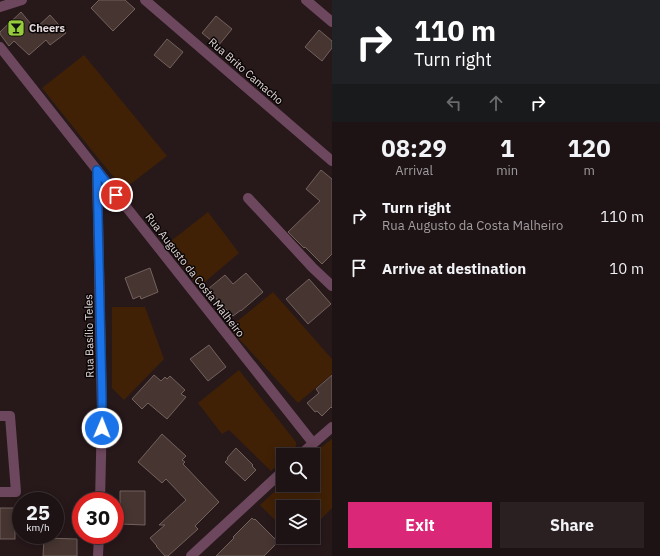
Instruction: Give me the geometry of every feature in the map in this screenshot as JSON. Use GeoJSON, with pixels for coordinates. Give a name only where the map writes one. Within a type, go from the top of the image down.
{"type":"FeatureCollection","features":[{"type":"Feature","properties":{"kind":"street"},"geometry":{"type":"LineString","coordinates":[[0,7],[22,0]]}},
{"type":"Feature","properties":{"kind":"street","name":"Rua Brito Camacho"},"geometry":{"type":"LineString","coordinates":[[145,0],[332,161]]}},
{"type":"Feature","properties":{"kind":"street"},"geometry":{"type":"LineString","coordinates":[[306,0],[332,22]]}},
{"type":"Feature","properties":{"kind":"street","name":"Rua Augusto da Costa Malheiro"},"geometry":{"type":"LineString","coordinates":[[0,46],[313,443]]}},
{"type":"Feature","properties":{"kind":"street","name":"Rua Basílio Teles"},"geometry":{"type":"LineString","coordinates":[[97,170],[102,413],[100,492]]}},
{"type":"Feature","properties":{"kind":"street"},"geometry":{"type":"LineString","coordinates":[[248,198],[312,267],[332,286]]}},
{"type":"Feature","properties":{"kind":"street"},"geometry":{"type":"LineString","coordinates":[[0,416],[10,416],[16,492],[0,492]]}},
{"type":"Feature","properties":{"kind":"street"},"geometry":{"type":"LineString","coordinates":[[308,448],[332,427]]}},
{"type":"Feature","properties":{"kind":"street"},"geometry":{"type":"LineString","coordinates":[[191,556],[276,477]]}},
{"type":"Feature","properties":{"kind":"street"},"geometry":{"type":"LineString","coordinates":[[98,556],[99,544]]}},
{"type":"Feature","properties":{"kind":"shaded area"},"geometry":{"type":"Polygon","coordinates":[[[84,55],[167,156],[124,189],[42,88],[84,55]]]}},
{"type":"Feature","properties":{"kind":"shaded area"},"geometry":{"type":"Polygon","coordinates":[[[208,212],[239,253],[199,287],[166,245],[208,212]]]}},
{"type":"Feature","properties":{"kind":"shaded area"},"geometry":{"type":"Polygon","coordinates":[[[273,292],[332,359],[332,374],[298,403],[229,328],[273,292]]]}},
{"type":"Feature","properties":{"kind":"shaded area"},"geometry":{"type":"Polygon","coordinates":[[[112,307],[145,307],[164,359],[124,400],[112,388],[112,307]]]}},
{"type":"Feature","properties":{"kind":"shaded area"},"geometry":{"type":"Polygon","coordinates":[[[239,370],[296,442],[296,446],[295,448],[276,448],[276,466],[271,471],[229,430],[222,434],[198,403],[239,370]]]}},
{"type":"Feature","properties":{"kind":"shaded area"},"geometry":{"type":"Polygon","coordinates":[[[332,439],[332,508],[320,520],[320,500],[276,500],[276,521],[260,505],[276,490],[276,492],[320,492],[320,448],[332,439]]]}},
{"type":"Feature","properties":{"kind":"building"},"geometry":{"type":"Polygon","coordinates":[[[99,0],[125,0],[135,9],[113,31],[91,8],[99,0]]]}},
{"type":"Feature","properties":{"kind":"building"},"geometry":{"type":"Polygon","coordinates":[[[21,12],[35,29],[50,15],[66,33],[50,45],[46,40],[29,55],[14,41],[9,46],[0,32],[21,12]]]}},
{"type":"Feature","properties":{"kind":"building"},"geometry":{"type":"Polygon","coordinates":[[[216,16],[232,29],[218,46],[202,33],[216,16]]]}},
{"type":"Feature","properties":{"kind":"building"},"geometry":{"type":"Polygon","coordinates":[[[319,30],[332,41],[332,48],[322,61],[305,47],[319,30]]]}},
{"type":"Feature","properties":{"kind":"building"},"geometry":{"type":"Polygon","coordinates":[[[167,39],[183,52],[170,68],[154,55],[167,39]]]}},
{"type":"Feature","properties":{"kind":"building"},"geometry":{"type":"Polygon","coordinates":[[[321,170],[332,179],[332,254],[322,264],[288,232],[320,201],[306,189],[321,170]]]}},
{"type":"Feature","properties":{"kind":"building"},"geometry":{"type":"Polygon","coordinates":[[[150,268],[158,292],[141,299],[140,296],[133,299],[125,278],[150,268]]]}},
{"type":"Feature","properties":{"kind":"building"},"geometry":{"type":"Polygon","coordinates":[[[246,273],[263,292],[233,316],[208,289],[225,275],[233,284],[246,273]]]}},
{"type":"Feature","properties":{"kind":"building"},"geometry":{"type":"Polygon","coordinates":[[[309,279],[331,304],[308,324],[286,299],[309,279]]]}},
{"type":"Feature","properties":{"kind":"building"},"geometry":{"type":"Polygon","coordinates":[[[209,345],[226,367],[208,381],[190,359],[209,345]]]}},
{"type":"Feature","properties":{"kind":"building"},"geometry":{"type":"Polygon","coordinates":[[[154,375],[161,381],[165,377],[167,379],[170,376],[185,390],[181,394],[186,397],[167,419],[148,403],[142,409],[132,399],[154,375]]]}},
{"type":"Feature","properties":{"kind":"building"},"geometry":{"type":"Polygon","coordinates":[[[332,375],[332,408],[331,407],[322,416],[317,411],[315,412],[307,403],[319,393],[316,389],[332,375]]]}},
{"type":"Feature","properties":{"kind":"building"},"geometry":{"type":"Polygon","coordinates":[[[162,434],[186,456],[182,460],[185,462],[183,464],[219,502],[195,526],[198,529],[168,556],[165,556],[150,538],[165,525],[159,525],[186,500],[166,479],[162,483],[138,462],[162,434]]]}},
{"type":"Feature","properties":{"kind":"building"},"geometry":{"type":"Polygon","coordinates":[[[236,448],[256,470],[245,481],[225,462],[236,448]]]}},
{"type":"Feature","properties":{"kind":"building"},"geometry":{"type":"Polygon","coordinates":[[[145,491],[145,525],[124,524],[124,492],[120,492],[145,491]]]}},
{"type":"Feature","properties":{"kind":"building"},"geometry":{"type":"Polygon","coordinates":[[[0,508],[12,508],[12,539],[0,539],[0,508]]]}},
{"type":"Feature","properties":{"kind":"building"},"geometry":{"type":"Polygon","coordinates":[[[252,518],[254,520],[255,519],[276,540],[276,544],[264,556],[216,556],[234,538],[233,537],[252,518]]]}},
{"type":"Feature","properties":{"kind":"building"},"geometry":{"type":"Polygon","coordinates":[[[64,539],[72,539],[72,544],[77,544],[77,556],[43,556],[44,544],[64,544],[64,539]]]}},
{"type":"Feature","properties":{"kind":"place","name":"Cheers"},"geometry":{"type":"Point","coordinates":[16,28]}},
{"type":"Feature","properties":{"kind":"route"},"geometry":{"type":"LineString","coordinates":[[102,428],[97,170],[116,195]]}}]}
